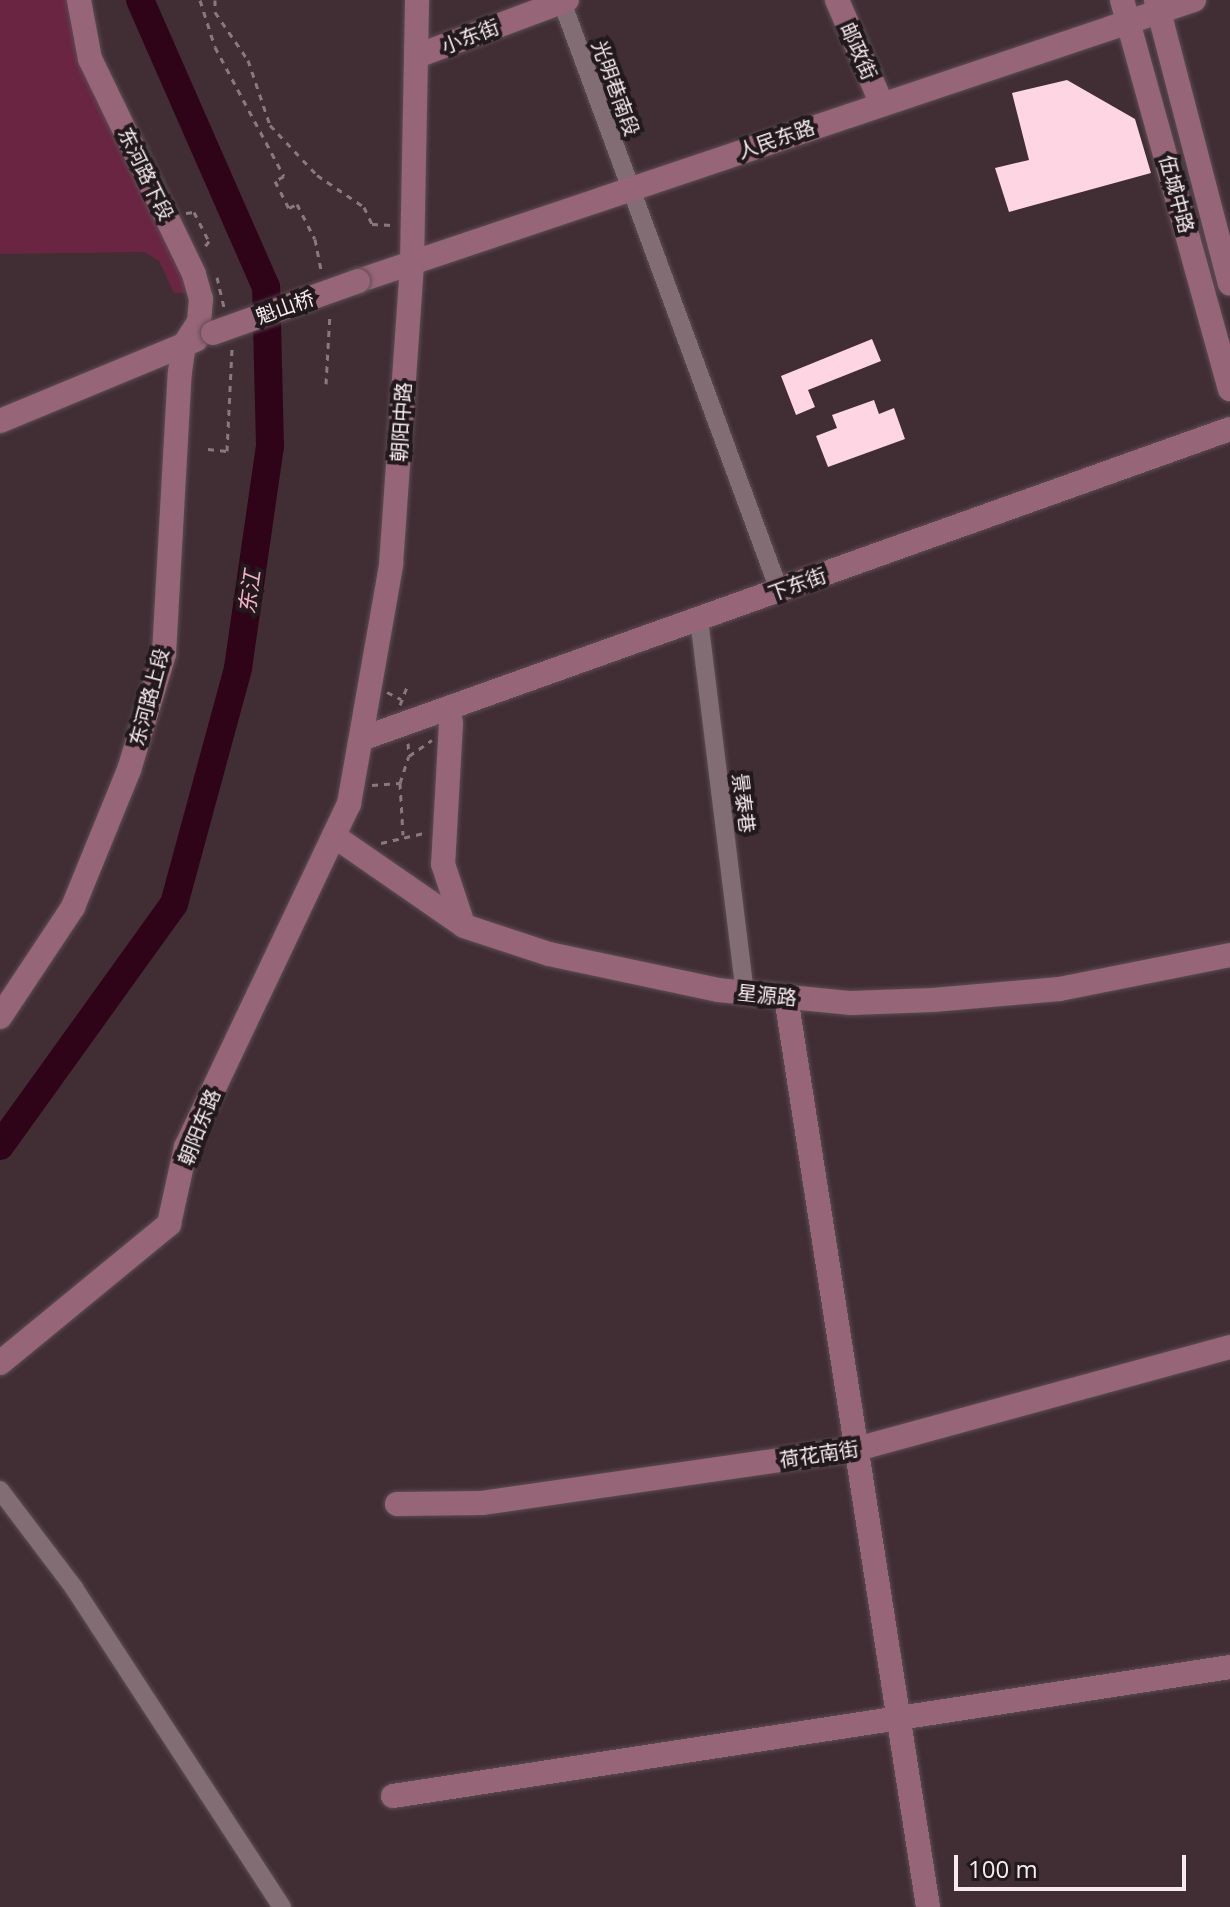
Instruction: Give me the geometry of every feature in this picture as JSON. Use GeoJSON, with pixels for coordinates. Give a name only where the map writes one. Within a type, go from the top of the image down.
{"type":"FeatureCollection","features":[{"type":"Feature","properties":{"kind":"street","name":"东河路下段"},"geometry":{"type":"LineString","coordinates":[[79,0],[90,59],[194,274],[199,322],[184,345]]}},
{"type":"Feature","properties":{"kind":"street","name":"朝阳中路"},"geometry":{"type":"LineString","coordinates":[[337,838],[364,738],[391,565],[412,264],[417,0]]}},
{"type":"Feature","properties":{"kind":"street","name":"邮政街"},"geometry":{"type":"LineString","coordinates":[[837,0],[881,102]]}},
{"type":"Feature","properties":{"kind":"street","name":"人民东路"},"geometry":{"type":"LineString","coordinates":[[358,281],[881,102],[1126,11],[1194,0]]}},
{"type":"Feature","properties":{"kind":"street","name":"小东街"},"geometry":{"type":"LineString","coordinates":[[417,56],[565,1]]}},
{"type":"Feature","properties":{"kind":"street","name":"光明巷南段"},"geometry":{"type":"LineString","coordinates":[[565,1],[629,189],[779,590]]}},
{"type":"Feature","properties":{"kind":"street","name":"伍城中路"},"geometry":{"type":"LineString","coordinates":[[1158,6],[1230,284]]}},
{"type":"Feature","properties":{"kind":"street","name":"伍城中路"},"geometry":{"type":"LineString","coordinates":[[1126,11],[1230,389]]}},
{"type":"Feature","properties":{"kind":"street","name":"魁山桥"},"geometry":{"type":"LineString","coordinates":[[0,421],[213,333],[358,281]]}},
{"type":"Feature","properties":{"kind":"street","name":"东河路上段"},"geometry":{"type":"LineString","coordinates":[[0,1017],[73,907],[129,770],[164,654],[184,345]]}},
{"type":"Feature","properties":{"kind":"street","name":"下东街"},"geometry":{"type":"LineString","coordinates":[[364,738],[1230,429]]}},
{"type":"Feature","properties":{"kind":"street","name":"景泰巷"},"geometry":{"type":"LineString","coordinates":[[699,619],[745,993]]}},
{"type":"Feature","properties":{"kind":"street"},"geometry":{"type":"LineString","coordinates":[[448,708],[451,723],[443,864],[464,926]]}},
{"type":"Feature","properties":{"kind":"street","name":"星源路"},"geometry":{"type":"LineString","coordinates":[[337,838],[464,926],[549,954],[745,993],[851,1003],[1060,989],[1230,955]]}},
{"type":"Feature","properties":{"kind":"street","name":"朝阳东路"},"geometry":{"type":"LineString","coordinates":[[0,1363],[169,1224],[186,1147],[293,915],[337,838]]}},
{"type":"Feature","properties":{"kind":"street"},"geometry":{"type":"LineString","coordinates":[[786,997],[928,1907]]}},
{"type":"Feature","properties":{"kind":"street","name":"荷花南街"},"geometry":{"type":"LineString","coordinates":[[397,1504],[482,1503],[857,1449],[1230,1347]]}},
{"type":"Feature","properties":{"kind":"street"},"geometry":{"type":"LineString","coordinates":[[0,1490],[74,1588],[282,1907]]}},
{"type":"Feature","properties":{"kind":"street"},"geometry":{"type":"LineString","coordinates":[[393,1796],[897,1714],[1230,1667]]}},
{"type":"Feature","properties":{"kind":"path"},"geometry":{"type":"LineString","coordinates":[[200,0],[215,47],[284,176],[275,181],[289,208],[297,204],[315,239],[324,286]]}},
{"type":"Feature","properties":{"kind":"path"},"geometry":{"type":"LineString","coordinates":[[215,0],[215,12],[248,60],[270,125],[295,155],[364,207],[372,224],[413,227]]}},
{"type":"Feature","properties":{"kind":"path"},"geometry":{"type":"LineString","coordinates":[[326,384],[327,301]]}},
{"type":"Feature","properties":{"kind":"path"},"geometry":{"type":"LineString","coordinates":[[401,712],[401,699],[407,687]]}},
{"type":"Feature","properties":{"kind":"path"},"geometry":{"type":"LineString","coordinates":[[386,691],[401,699]]}},
{"type":"Feature","properties":{"kind":"path"},"geometry":{"type":"LineString","coordinates":[[403,836],[400,783],[409,756],[406,735]]}},
{"type":"Feature","properties":{"kind":"path"},"geometry":{"type":"LineString","coordinates":[[409,756],[434,738]]}},
{"type":"Feature","properties":{"kind":"path"},"geometry":{"type":"LineString","coordinates":[[364,784],[400,783]]}},
{"type":"Feature","properties":{"kind":"path"},"geometry":{"type":"LineString","coordinates":[[378,844],[403,836],[432,833]]}},
{"type":"Feature","properties":{"kind":"shaded area"},"geometry":{"type":"Polygon","coordinates":[[[0,0],[67,0],[73,37],[192,293],[174,293],[159,261],[144,252],[0,254],[0,0]]]}},
{"type":"Feature","properties":{"kind":"building"},"geometry":{"type":"Polygon","coordinates":[[[1067,80],[1135,119],[1151,173],[1009,212],[995,168],[1029,160],[1012,93],[1067,80]]]}},
{"type":"Feature","properties":{"kind":"building"},"geometry":{"type":"Polygon","coordinates":[[[872,339],[881,361],[808,390],[815,407],[796,415],[781,376],[872,339]]]}},
{"type":"Feature","properties":{"kind":"building"},"geometry":{"type":"Polygon","coordinates":[[[874,400],[879,414],[894,408],[905,439],[828,467],[816,436],[837,428],[832,415],[874,400]]]}},
{"type":"Feature","properties":{"kind":"waterway","name":"东江"},"geometry":{"type":"LineString","coordinates":[[0,1146],[174,904],[238,668],[270,446],[266,287],[140,0]]}}]}
